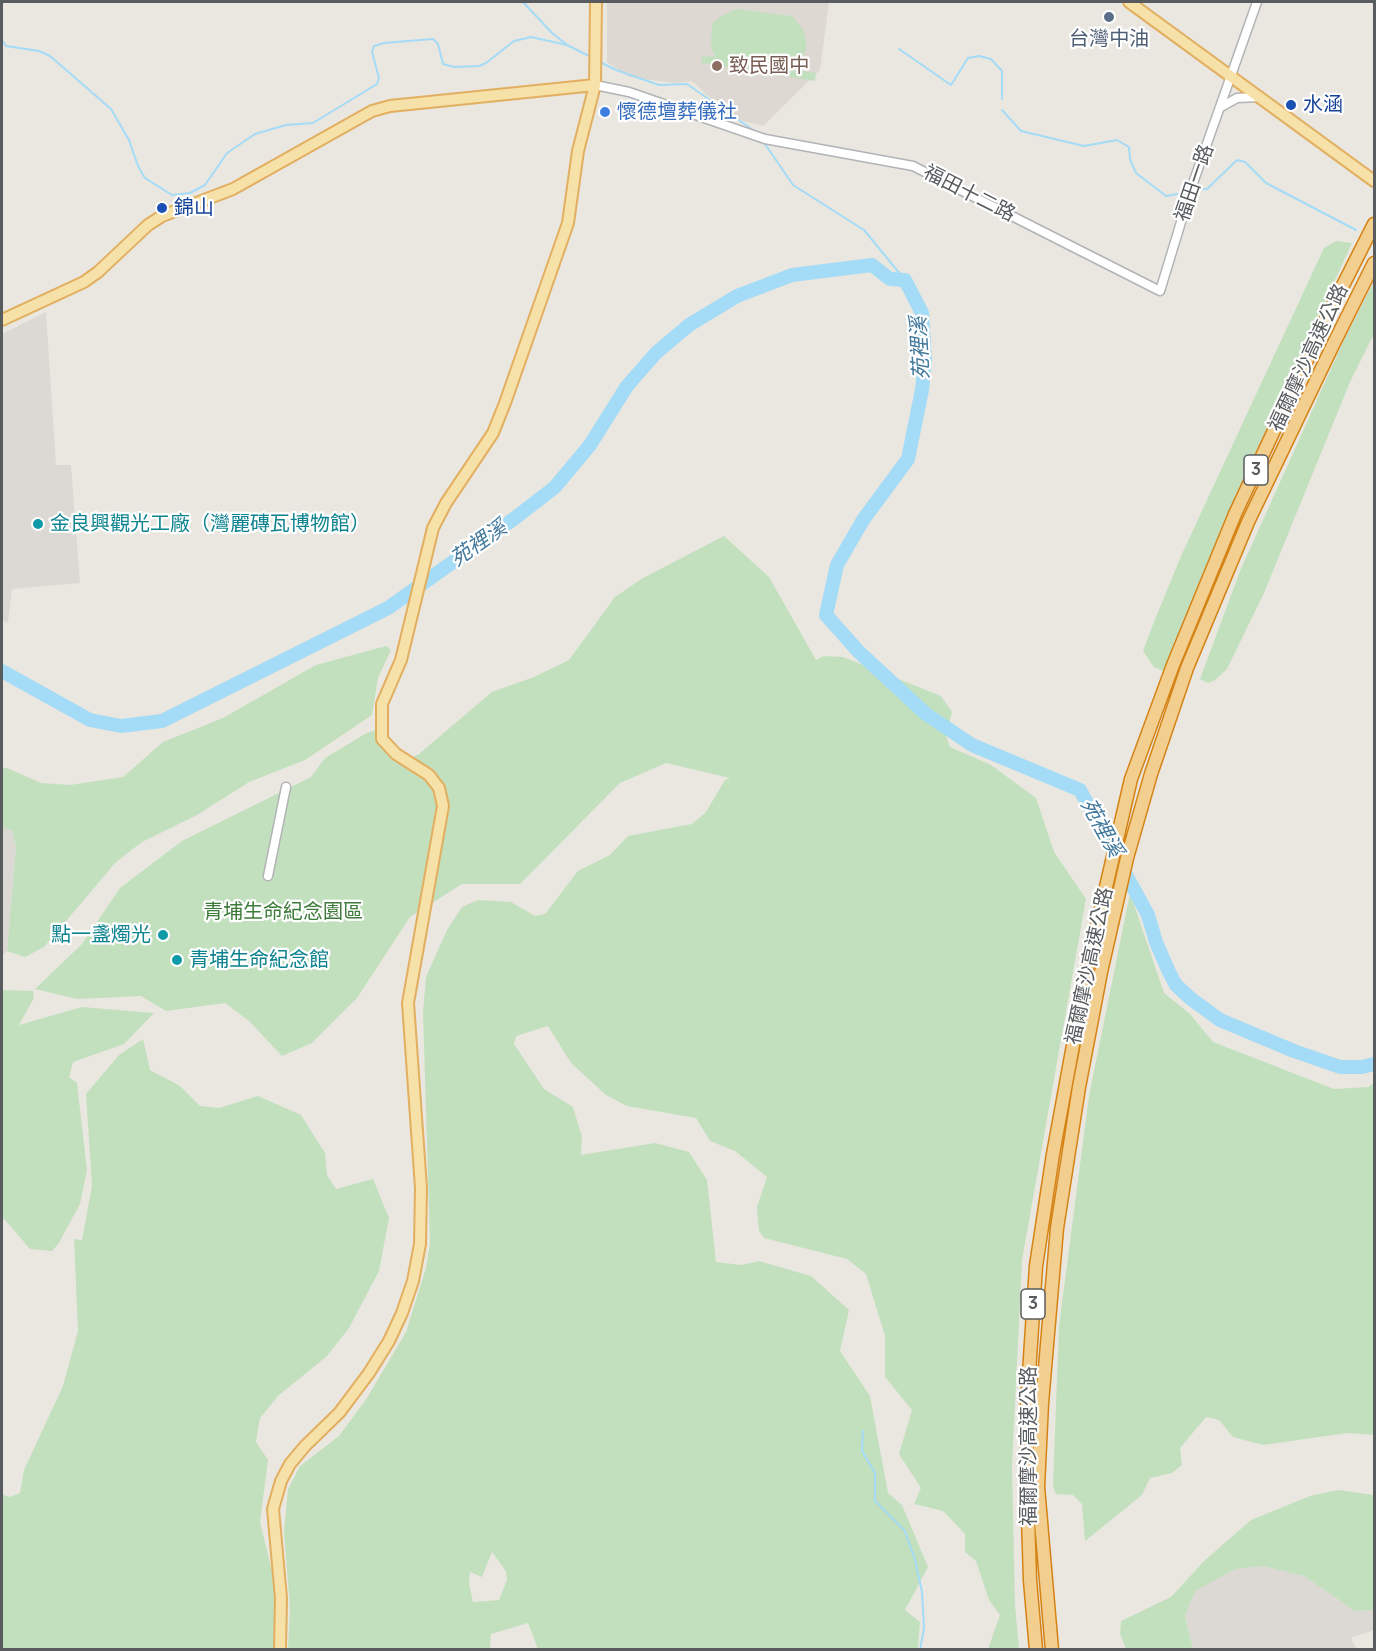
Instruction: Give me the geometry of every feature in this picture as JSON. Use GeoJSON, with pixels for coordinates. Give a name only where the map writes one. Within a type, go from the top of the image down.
{"type":"FeatureCollection","features":[{"type":"Feature","properties":{"kind":"highway","name":"福爾摩沙高速公路"},"geometry":{"type":"LineString","coordinates":[[1036,1646],[1030,1580],[1027,1404],[1036,1266],[1053,1154],[1087,969],[1131,779],[1173,665],[1235,514],[1374,224]]}},
{"type":"Feature","properties":{"kind":"highway","name":"福爾摩沙高速公路"},"geometry":{"type":"LineString","coordinates":[[1052,1646],[1038,1487],[1042,1403],[1057,1228],[1079,1087],[1101,972],[1127,858],[1151,774],[1187,668],[1248,522],[1374,263]]}},
{"type":"Feature","properties":{"kind":"main road"},"geometry":{"type":"LineString","coordinates":[[280,1650],[281,1598],[273,1509],[281,1481],[290,1464],[339,1413],[369,1373],[389,1341],[413,1281],[420,1244],[421,1188],[408,1003],[443,806],[440,788],[429,775],[396,754],[382,739],[382,704],[401,660],[433,528],[446,503],[493,433],[568,223],[578,151],[595,86],[596,2]]}},
{"type":"Feature","properties":{"kind":"main road"},"geometry":{"type":"LineString","coordinates":[[1129,2],[1374,181]]}},
{"type":"Feature","properties":{"kind":"main road"},"geometry":{"type":"LineString","coordinates":[[2,320],[84,282],[98,272],[148,225],[162,216],[233,189],[372,111],[390,106],[595,86]]}},
{"type":"Feature","properties":{"kind":"street","name":"福田一路"},"geometry":{"type":"LineString","coordinates":[[1160,291],[1192,186],[1257,2]]}},
{"type":"Feature","properties":{"kind":"street","name":"福田十二路"},"geometry":{"type":"LineString","coordinates":[[595,86],[628,92],[765,139],[913,166],[1160,291]]}},
{"type":"Feature","properties":{"kind":"street"},"geometry":{"type":"LineString","coordinates":[[1221,107],[1237,98],[1259,97]]}},
{"type":"Feature","properties":{"kind":"street"},"geometry":{"type":"LineString","coordinates":[[268,876],[286,787]]}},
{"type":"Feature","properties":{"kind":"shaded area","name":"致民國中"},"geometry":{"type":"Polygon","coordinates":[[[607,2],[829,2],[820,70],[763,126],[732,118],[692,81],[676,83],[629,77],[607,62],[607,2]]]}},
{"type":"Feature","properties":{"kind":"shaded area","name":"金良興觀光工廠（灣麗磚瓦博物館）"},"geometry":{"type":"Polygon","coordinates":[[[46,312],[56,465],[71,465],[80,583],[12,589],[8,623],[2,620],[2,334],[46,312]]]}},
{"type":"Feature","properties":{"kind":"shaded area"},"geometry":{"type":"Polygon","coordinates":[[[2,828],[12,829],[16,847],[7,951],[2,957],[2,828]]]}},
{"type":"Feature","properties":{"kind":"shaded area"},"geometry":{"type":"Polygon","coordinates":[[[1263,1566],[1304,1576],[1355,1611],[1371,1610],[1374,1613],[1374,1630],[1351,1638],[1356,1649],[1193,1649],[1185,1616],[1195,1590],[1235,1569],[1263,1566]]]}},
{"type":"Feature","properties":{"kind":"green space"},"geometry":{"type":"Polygon","coordinates":[[[736,9],[792,16],[803,29],[806,40],[806,50],[795,70],[816,73],[815,81],[702,63],[702,56],[716,57],[711,49],[712,24],[736,9]]]}},
{"type":"Feature","properties":{"kind":"green space"},"geometry":{"type":"Polygon","coordinates":[[[1336,241],[1352,243],[1230,508],[1165,672],[1154,667],[1143,651],[1152,627],[1181,556],[1324,248],[1336,241]]]}},
{"type":"Feature","properties":{"kind":"green space"},"geometry":{"type":"Polygon","coordinates":[[[1374,281],[1374,334],[1350,382],[1264,593],[1227,669],[1208,683],[1200,679],[1240,571],[1344,340],[1374,281]]]}},
{"type":"Feature","properties":{"kind":"green space","name":"青埔生命紀念園區"},"geometry":{"type":"Polygon","coordinates":[[[724,536],[769,577],[816,660],[824,656],[843,657],[941,696],[952,712],[946,736],[950,747],[991,765],[1036,798],[1054,852],[1086,899],[1022,1260],[1012,1466],[1015,1605],[1019,1649],[988,1649],[1000,1615],[989,1600],[976,1561],[965,1552],[965,1534],[943,1511],[914,1504],[921,1488],[899,1454],[912,1410],[885,1377],[885,1336],[866,1274],[847,1259],[764,1238],[759,1231],[757,1207],[767,1177],[735,1151],[710,1141],[696,1118],[627,1106],[606,1095],[571,1063],[548,1026],[516,1036],[514,1044],[544,1089],[573,1107],[582,1137],[581,1155],[655,1143],[689,1152],[707,1180],[716,1262],[741,1265],[759,1261],[811,1276],[849,1310],[840,1351],[870,1396],[888,1493],[902,1505],[928,1567],[905,1610],[920,1622],[918,1649],[538,1649],[528,1623],[491,1634],[490,1649],[288,1649],[290,1608],[284,1532],[288,1489],[300,1466],[339,1436],[367,1398],[406,1332],[426,1268],[430,1243],[423,1012],[426,977],[447,930],[462,907],[478,900],[511,902],[535,916],[545,914],[578,871],[610,855],[628,836],[692,824],[706,812],[725,780],[730,778],[666,763],[620,783],[520,884],[462,884],[410,917],[357,998],[312,1043],[282,1056],[249,1021],[225,1003],[166,1011],[141,996],[77,999],[35,989],[82,944],[120,888],[182,841],[311,777],[325,758],[365,734],[376,730],[383,748],[401,763],[419,754],[492,692],[534,677],[569,660],[615,597],[643,578],[724,536]],[[492,1552],[482,1577],[470,1572],[469,1584],[473,1602],[499,1600],[507,1580],[506,1571],[492,1552]]]}},
{"type":"Feature","properties":{"kind":"green space"},"geometry":{"type":"Polygon","coordinates":[[[386,646],[391,650],[378,678],[372,715],[305,760],[249,782],[197,815],[142,842],[116,862],[44,947],[25,957],[7,951],[16,847],[12,830],[2,828],[2,768],[41,783],[70,785],[123,777],[163,742],[223,718],[316,665],[386,646]]]}},
{"type":"Feature","properties":{"kind":"green space"},"geometry":{"type":"Polygon","coordinates":[[[1130,893],[1164,993],[1190,1014],[1213,1042],[1334,1089],[1368,1087],[1374,1083],[1374,1435],[1347,1433],[1263,1445],[1233,1437],[1219,1420],[1206,1417],[1180,1448],[1182,1465],[1172,1473],[1150,1478],[1142,1495],[1085,1541],[1082,1504],[1073,1495],[1056,1494],[1053,1486],[1059,1326],[1089,1096],[1130,893]]]}},
{"type":"Feature","properties":{"kind":"green space"},"geometry":{"type":"Polygon","coordinates":[[[2,990],[33,991],[34,998],[19,1025],[82,1007],[154,1013],[124,1044],[73,1062],[69,1077],[77,1083],[87,1170],[80,1204],[59,1243],[52,1251],[30,1249],[2,1219],[2,990]]]}},
{"type":"Feature","properties":{"kind":"green space"},"geometry":{"type":"Polygon","coordinates":[[[143,1039],[150,1070],[180,1086],[200,1106],[219,1108],[258,1096],[301,1115],[325,1153],[327,1175],[336,1189],[373,1179],[389,1218],[379,1271],[349,1328],[327,1356],[278,1396],[260,1418],[256,1442],[268,1460],[260,1522],[278,1596],[275,1649],[2,1649],[2,1494],[9,1497],[20,1493],[24,1470],[63,1386],[78,1331],[74,1239],[82,1240],[92,1186],[86,1094],[119,1055],[143,1039]]]}},
{"type":"Feature","properties":{"kind":"green space"},"geometry":{"type":"Polygon","coordinates":[[[1338,1490],[1374,1495],[1374,1613],[1371,1610],[1355,1611],[1304,1576],[1263,1566],[1235,1569],[1195,1591],[1185,1616],[1193,1649],[1126,1649],[1120,1634],[1121,1621],[1171,1597],[1204,1561],[1251,1520],[1310,1496],[1338,1490]]]}},
{"type":"Feature","properties":{"kind":"waterway"},"geometry":{"type":"LineString","coordinates":[[523,2],[552,33],[566,44]]}},
{"type":"Feature","properties":{"kind":"waterway"},"geometry":{"type":"LineString","coordinates":[[2,40],[6,46],[39,51],[50,56],[111,109],[129,140],[145,178],[172,195],[190,193],[205,185],[227,153],[255,134],[286,125],[313,123],[377,84],[379,78],[372,52],[374,46],[384,43],[433,39],[438,44],[443,64],[454,67],[479,66],[514,41],[531,37],[567,45],[591,57]]}},
{"type":"Feature","properties":{"kind":"waterway"},"geometry":{"type":"LineString","coordinates":[[899,49],[951,85],[968,58],[979,56],[991,59],[1002,71],[1002,99]]}},
{"type":"Feature","properties":{"kind":"waterway"},"geometry":{"type":"LineString","coordinates":[[598,61],[659,85],[687,84],[756,132]]}},
{"type":"Feature","properties":{"kind":"waterway"},"geometry":{"type":"LineString","coordinates":[[1002,110],[1021,131],[1084,146],[1117,140],[1129,147],[1130,159],[1136,173],[1166,196],[1183,193]]}},
{"type":"Feature","properties":{"kind":"waterway"},"geometry":{"type":"LineString","coordinates":[[763,141],[793,185],[864,230],[905,280]]}},
{"type":"Feature","properties":{"kind":"waterway"},"geometry":{"type":"LineString","coordinates":[[1197,190],[1207,189],[1237,160],[1245,162],[1266,183],[1356,230]]}},
{"type":"Feature","properties":{"kind":"waterway","name":"苑裡溪"},"geometry":{"type":"LineString","coordinates":[[2,671],[90,720],[121,726],[162,721],[388,608],[515,518],[555,487],[590,445],[627,386],[656,353],[689,325],[737,296],[792,275],[872,265],[890,279],[905,280],[922,313],[925,361],[922,390],[908,459],[863,520],[837,565],[826,615],[858,651],[926,714],[972,745],[1080,790],[1148,915],[1156,942],[1169,972],[1176,985],[1190,998],[1220,1020],[1294,1051],[1340,1067],[1362,1067],[1374,1064]]}},
{"type":"Feature","properties":{"kind":"waterway"},"geometry":{"type":"LineString","coordinates":[[863,1431],[862,1451],[875,1473],[875,1501],[905,1531],[915,1560],[922,1592],[924,1628],[920,1650]]}},
{"type":"Feature","properties":{"kind":"place","name":"台灣中油"},"geometry":{"type":"Point","coordinates":[1109,17]}},
{"type":"Feature","properties":{"kind":"place","name":"致民國中"},"geometry":{"type":"Point","coordinates":[717,66]}},
{"type":"Feature","properties":{"kind":"place","name":"水涵"},"geometry":{"type":"Point","coordinates":[1291,105]}},
{"type":"Feature","properties":{"kind":"place","name":"懷德壇葬儀社"},"geometry":{"type":"Point","coordinates":[605,112]}},
{"type":"Feature","properties":{"kind":"place","name":"錦山"},"geometry":{"type":"Point","coordinates":[162,208]}},
{"type":"Feature","properties":{"kind":"place","name":"金良興觀光工廠（灣麗磚瓦博物館）"},"geometry":{"type":"Point","coordinates":[38,524]}},
{"type":"Feature","properties":{"kind":"place","name":"點一盞燭光"},"geometry":{"type":"Point","coordinates":[163,935]}},
{"type":"Feature","properties":{"kind":"place","name":"青埔生命紀念館"},"geometry":{"type":"Point","coordinates":[177,960]}}]}
